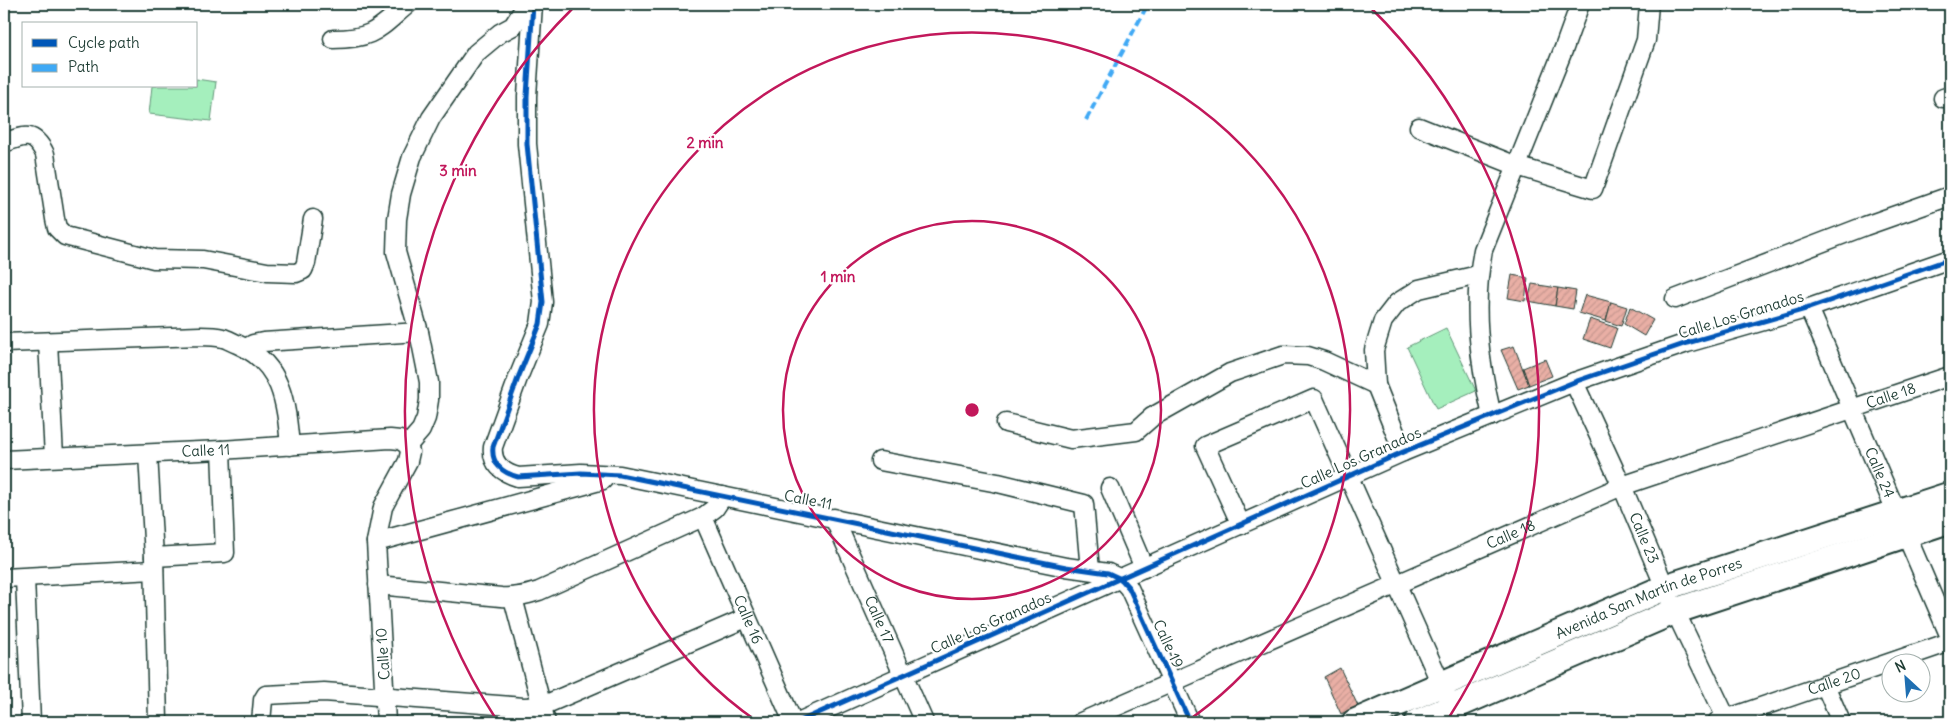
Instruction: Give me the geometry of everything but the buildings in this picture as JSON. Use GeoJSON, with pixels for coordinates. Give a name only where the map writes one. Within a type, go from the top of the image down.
{"type":"FeatureCollection","features":[{"type":"Feature","properties":{"kind":"main road","name":"Avenida San Martín de Porres"},"geometry":{"type":"LineString","coordinates":[[1418,722],[1455,715],[1675,611],[1902,523],[1950,495]]}},
{"type":"Feature","properties":{"kind":"main road","name":"Avenida San Martín de Porres"},"geometry":{"type":"LineString","coordinates":[[1355,722],[1666,587],[1902,523],[1950,520]]}},
{"type":"Feature","properties":{"kind":"street"},"geometry":{"type":"LineString","coordinates":[[333,38],[355,39],[375,32],[408,4]]}},
{"type":"Feature","properties":{"kind":"street"},"geometry":{"type":"LineString","coordinates":[[408,445],[421,430],[426,418],[429,382],[419,332],[396,252],[397,219],[401,194],[412,157],[431,118],[476,53],[486,43],[513,26],[527,4]]}},
{"type":"Feature","properties":{"kind":"street","name":"Calle 11"},"geometry":{"type":"LineString","coordinates":[[533,4],[527,96],[527,144],[543,302],[540,324],[493,447],[494,461],[503,471],[518,477],[580,473],[620,475],[1108,573],[1121,579]]}},
{"type":"Feature","properties":{"kind":"street"},"geometry":{"type":"LineString","coordinates":[[1492,416],[1483,377],[1476,312],[1478,275],[1482,250],[1580,4]]}},
{"type":"Feature","properties":{"kind":"street"},"geometry":{"type":"LineString","coordinates":[[1418,127],[1517,166],[1593,189],[1646,40],[1649,4]]}},
{"type":"Feature","properties":{"kind":"street"},"geometry":{"type":"LineString","coordinates":[[4,143],[19,137],[28,136],[36,138],[41,145],[45,154],[55,219],[58,228],[65,236],[154,259],[203,260],[267,272],[296,273],[303,270],[306,263],[313,218]]}},
{"type":"Feature","properties":{"kind":"street"},"geometry":{"type":"LineString","coordinates":[[1675,299],[1865,226],[1950,196]]}},
{"type":"Feature","properties":{"kind":"street","name":"Calle Los Granados"},"geometry":{"type":"LineString","coordinates":[[798,722],[1403,452],[1574,382],[1687,343],[1809,308],[1950,259]]}},
{"type":"Feature","properties":{"kind":"street"},"geometry":{"type":"LineString","coordinates":[[1403,452],[1376,385],[1374,350],[1383,321],[1397,303],[1419,289],[1478,275]]}},
{"type":"Feature","properties":{"kind":"street","name":"Calle 24"},"geometry":{"type":"LineString","coordinates":[[1809,308],[1950,637]]}},
{"type":"Feature","properties":{"kind":"street"},"geometry":{"type":"LineString","coordinates":[[246,348],[263,342],[419,332]]}},
{"type":"Feature","properties":{"kind":"street"},"geometry":{"type":"LineString","coordinates":[[4,343],[200,336],[223,338],[246,348],[265,361],[276,380],[285,403],[290,446]]}},
{"type":"Feature","properties":{"kind":"street"},"geometry":{"type":"LineString","coordinates":[[48,342],[54,457]]}},
{"type":"Feature","properties":{"kind":"street"},"geometry":{"type":"LineString","coordinates":[[1006,423],[1071,440],[1136,431],[1152,417],[1230,373],[1284,355],[1308,356],[1324,361],[1376,385]]}},
{"type":"Feature","properties":{"kind":"street","name":"Calle 18"},"geometry":{"type":"LineString","coordinates":[[1081,722],[1622,486],[1950,376]]}},
{"type":"Feature","properties":{"kind":"street","name":"Calle 23"},"geometry":{"type":"LineString","coordinates":[[1574,382],[1622,486],[1724,721]]}},
{"type":"Feature","properties":{"kind":"street"},"geometry":{"type":"LineString","coordinates":[[1241,525],[1205,446],[1314,399],[1455,715]]}},
{"type":"Feature","properties":{"kind":"street","name":"Calle 11"},"geometry":{"type":"LineString","coordinates":[[4,460],[148,454],[395,439],[408,445]]}},
{"type":"Feature","properties":{"kind":"street","name":"Calle 10"},"geometry":{"type":"LineString","coordinates":[[386,722],[376,542],[383,507],[410,456],[408,445]]}},
{"type":"Feature","properties":{"kind":"street"},"geometry":{"type":"LineString","coordinates":[[4,578],[25,578],[154,564],[225,553],[220,450]]}},
{"type":"Feature","properties":{"kind":"street"},"geometry":{"type":"LineString","coordinates":[[148,454],[154,564],[158,722]]}},
{"type":"Feature","properties":{"kind":"street"},"geometry":{"type":"LineString","coordinates":[[880,461],[998,483],[1084,504],[1090,570]]}},
{"type":"Feature","properties":{"kind":"street"},"geometry":{"type":"LineString","coordinates":[[376,542],[465,516],[620,475]]}},
{"type":"Feature","properties":{"kind":"street"},"geometry":{"type":"LineString","coordinates":[[1110,488],[1144,568]]}},
{"type":"Feature","properties":{"kind":"street"},"geometry":{"type":"LineString","coordinates":[[378,585],[513,598],[539,591],[703,517],[715,508],[723,496]]}},
{"type":"Feature","properties":{"kind":"street","name":"Calle 16"},"geometry":{"type":"LineString","coordinates":[[703,517],[793,722]]}},
{"type":"Feature","properties":{"kind":"street","name":"Calle 17"},"geometry":{"type":"LineString","coordinates":[[834,518],[924,722]]}},
{"type":"Feature","properties":{"kind":"street"},"geometry":{"type":"LineString","coordinates":[[25,578],[31,722]]}},
{"type":"Feature","properties":{"kind":"street","name":"Calle 19"},"geometry":{"type":"LineString","coordinates":[[1121,579],[1129,588],[1190,722]]}},
{"type":"Feature","properties":{"kind":"street"},"geometry":{"type":"LineString","coordinates":[[513,598],[544,714]]}},
{"type":"Feature","properties":{"kind":"street"},"geometry":{"type":"LineString","coordinates":[[261,722],[263,700],[266,695],[324,692],[524,707],[544,714],[746,618]]}},
{"type":"Feature","properties":{"kind":"street","name":"Calle 20"},"geometry":{"type":"LineString","coordinates":[[1724,721],[1950,642]]}},
{"type":"Feature","properties":{"kind":"street"},"geometry":{"type":"LineString","coordinates":[[1825,685],[1841,722]]}},
{"type":"Feature","properties":{"kind":"green space"},"geometry":{"type":"Polygon","coordinates":[[[198,79],[216,82],[211,121],[149,114],[152,88],[198,88],[198,79]]]}},
{"type":"Feature","properties":{"kind":"green space"},"geometry":{"type":"Polygon","coordinates":[[[1446,328],[1476,391],[1436,409],[1407,347],[1446,328]]]}},
{"type":"Feature","properties":{"kind":"marked path"},"geometry":{"type":"LineString","coordinates":[[1086,120],[1148,4]]}},
{"type":"Feature","properties":{"kind":"cycle path"},"geometry":{"type":"LineString","coordinates":[[533,4],[527,96],[527,144],[543,302],[540,324],[493,447],[494,458],[499,467],[507,473],[518,477],[581,473],[620,475],[1066,567],[1108,573],[1121,579],[1129,588],[1190,722]]}},
{"type":"Feature","properties":{"kind":"cycle path"},"geometry":{"type":"LineString","coordinates":[[798,722],[1403,452],[1574,382],[1687,343],[1809,308],[1950,259]]}}]}
